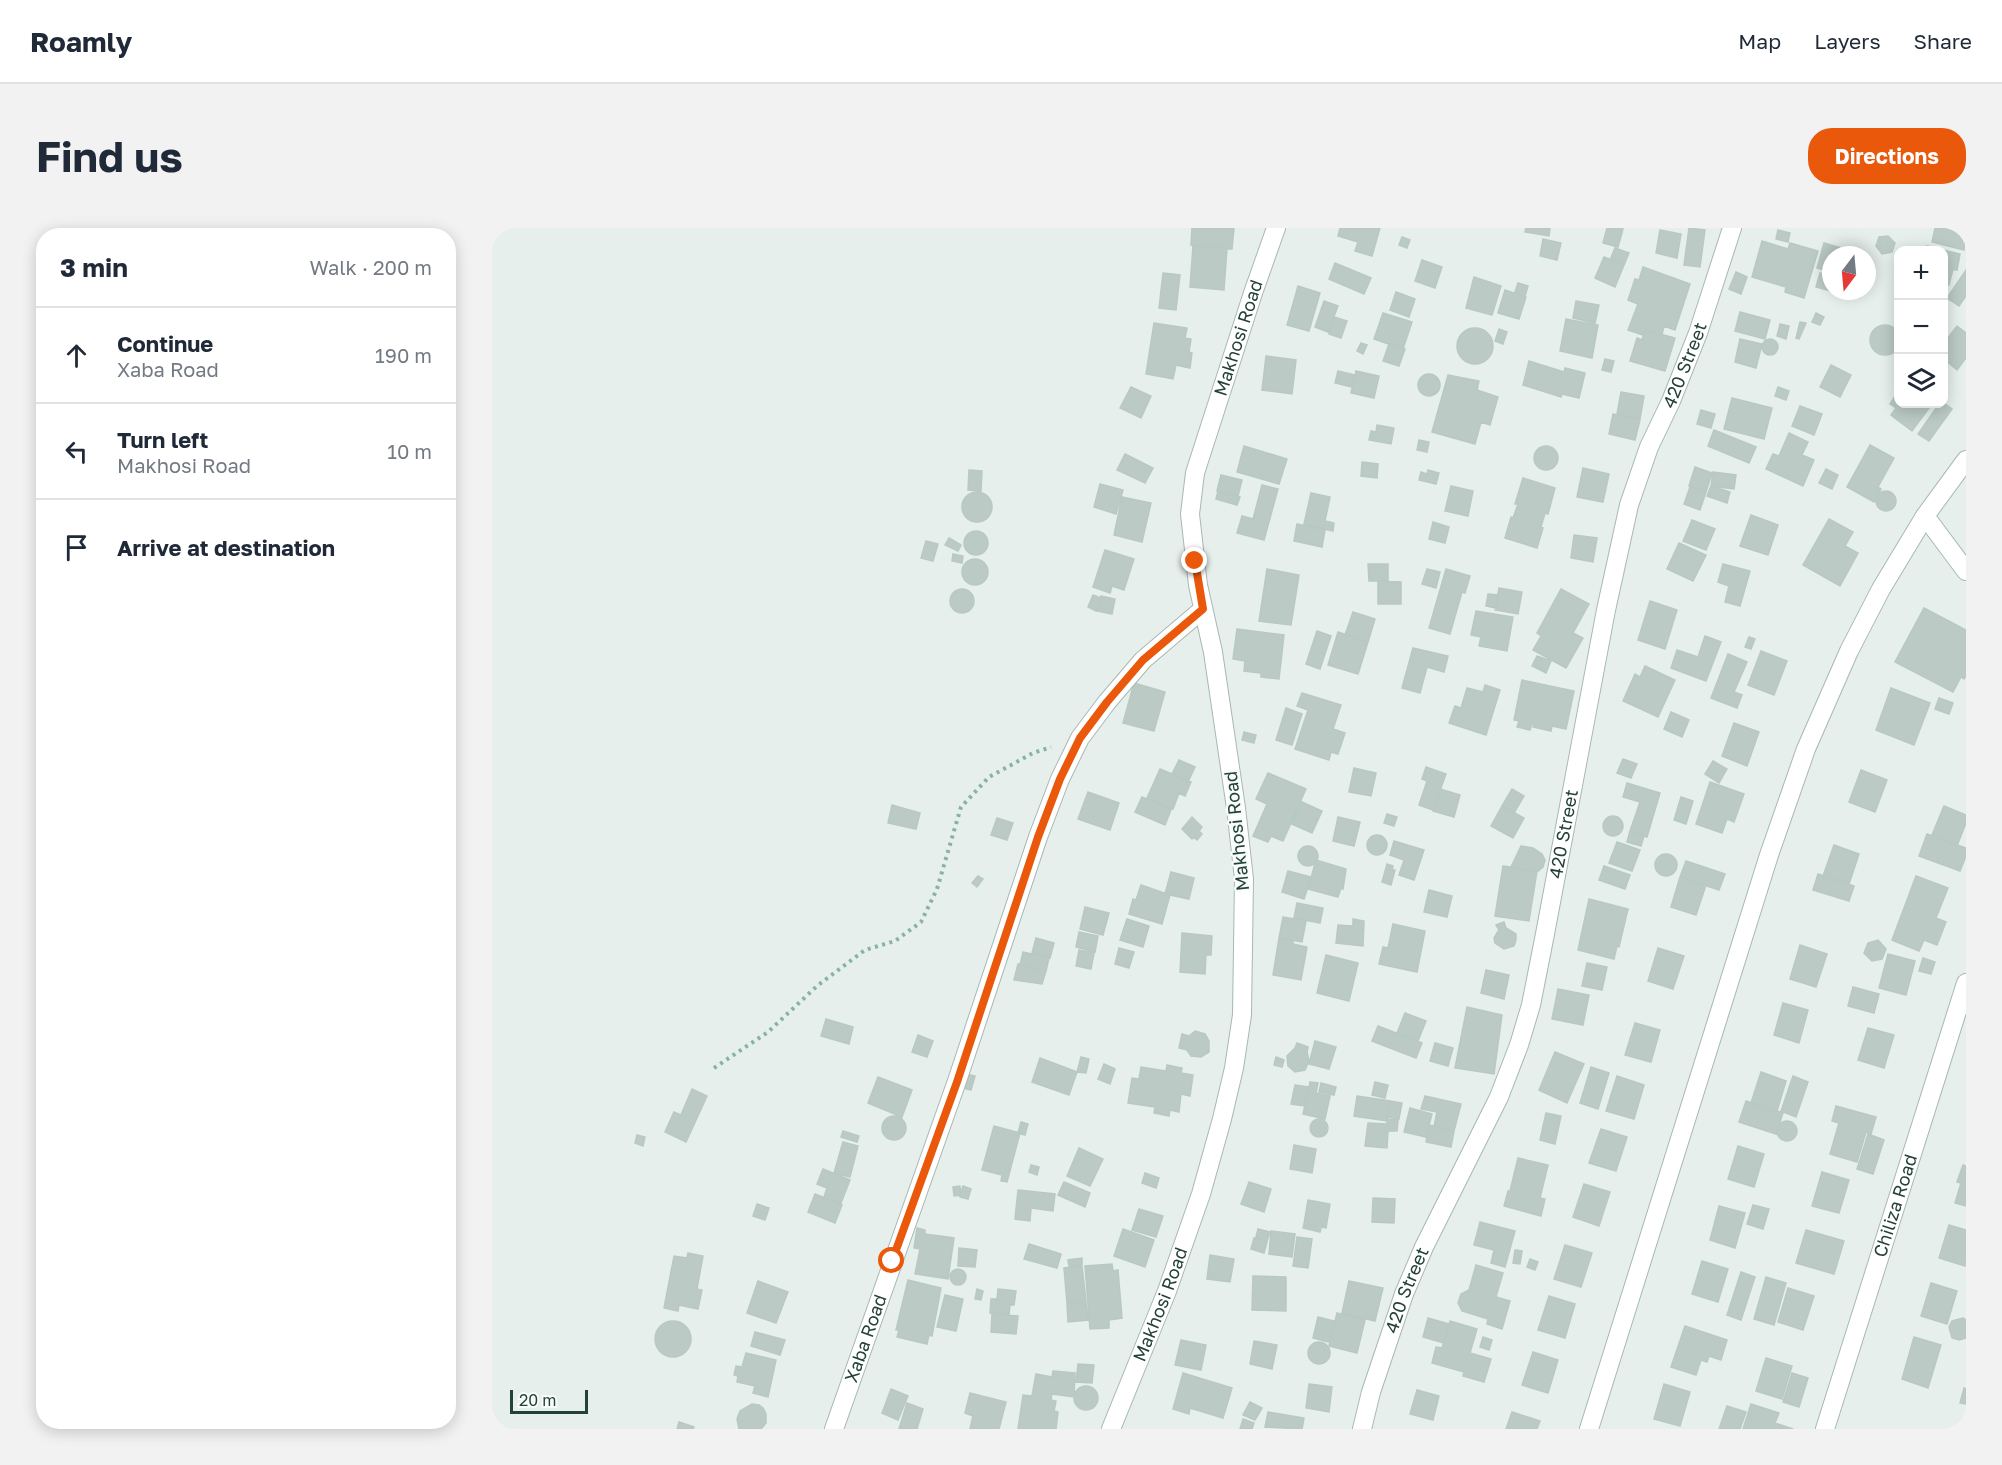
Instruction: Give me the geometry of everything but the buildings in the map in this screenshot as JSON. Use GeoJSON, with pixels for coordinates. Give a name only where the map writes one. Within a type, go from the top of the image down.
{"type":"FeatureCollection","features":[{"type":"Feature","properties":{"kind":"street","name":"Makhosi Road"},"geometry":{"type":"LineString","coordinates":[[1111,1429],[1167,1291],[1201,1194],[1234,1068],[1242,1015],[1244,879],[1233,787],[1213,652],[1198,585],[1190,514],[1195,473],[1252,293],[1276,228]]}},
{"type":"Feature","properties":{"kind":"street","name":"420 Street"},"geometry":{"type":"LineString","coordinates":[[1362,1429],[1371,1392],[1404,1294],[1499,1097],[1520,1045],[1531,1005],[1605,610],[1629,505],[1649,447],[1671,401],[1698,333],[1732,228]]}},
{"type":"Feature","properties":{"kind":"street"},"geometry":{"type":"LineString","coordinates":[[1589,1429],[1768,855],[1806,749],[1849,651],[1881,589],[1925,516],[1966,460]]}},
{"type":"Feature","properties":{"kind":"street"},"geometry":{"type":"LineString","coordinates":[[1925,516],[1966,571]]}},
{"type":"Feature","properties":{"kind":"street","name":"Xaba Road"},"geometry":{"type":"LineString","coordinates":[[834,1429],[957,1082],[1038,837],[1060,779],[1080,738],[1107,702],[1143,660],[1203,609]]}},
{"type":"Feature","properties":{"kind":"street","name":"Chiliza Road"},"geometry":{"type":"LineString","coordinates":[[1831,1426],[1966,983]]}},
{"type":"Feature","properties":{"kind":"path"},"geometry":{"type":"LineString","coordinates":[[714,1068],[768,1032],[817,986],[865,950],[895,941],[921,922],[937,889],[961,807],[989,777],[1033,753],[1080,738]]}},
{"type":"Feature","properties":{"kind":"route"},"geometry":{"type":"LineString","coordinates":[[892,1261],[957,1082],[1038,837],[1060,779],[1080,738],[1107,702],[1143,660],[1203,609],[1195,561]]}}]}
